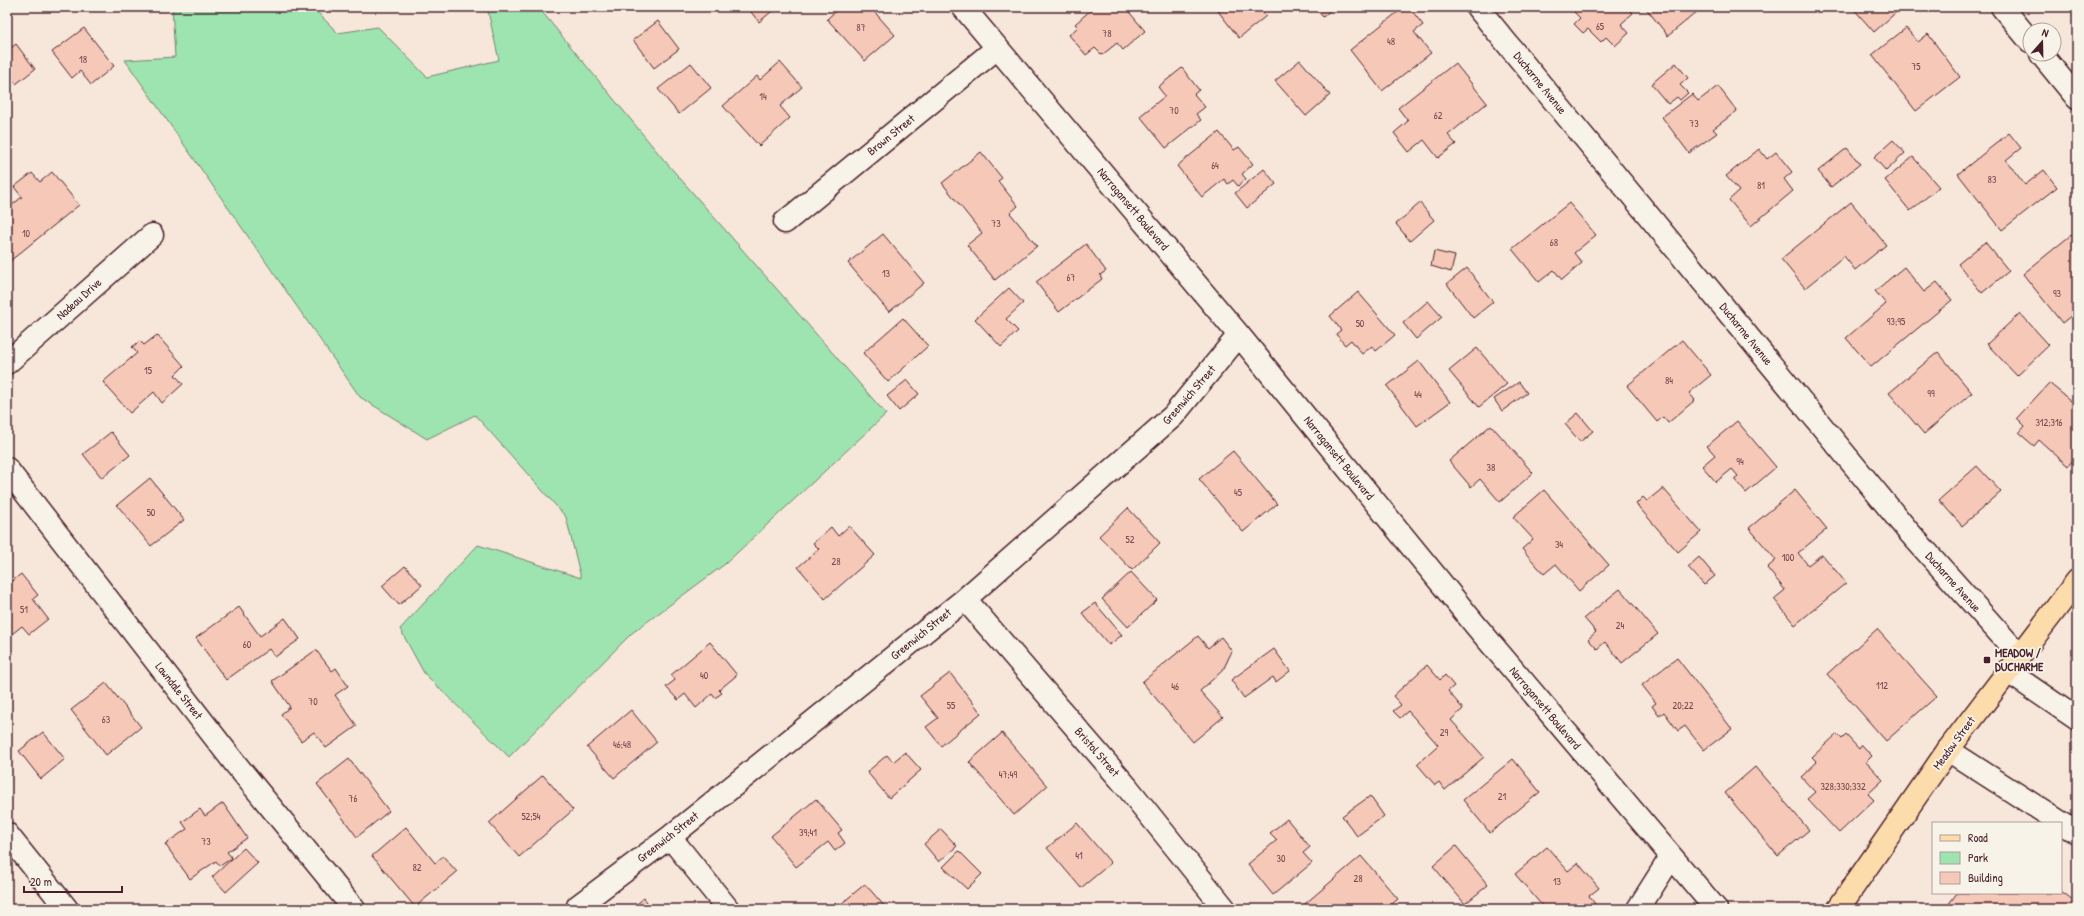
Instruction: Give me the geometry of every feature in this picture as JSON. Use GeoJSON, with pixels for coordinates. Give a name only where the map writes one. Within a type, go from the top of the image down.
{"type":"FeatureCollection","features":[{"type":"Feature","properties":{"kind":"main road","name":"Meadow Street"},"geometry":{"type":"LineString","coordinates":[[1838,909],[1948,750],[2077,581]]}},
{"type":"Feature","properties":{"kind":"street","name":"Narragansett Boulevard"},"geometry":{"type":"LineString","coordinates":[[963,7],[1238,335],[1478,627],[1716,909]]}},
{"type":"Feature","properties":{"kind":"street","name":"Ducharme Avenue"},"geometry":{"type":"LineString","coordinates":[[1478,7],[1908,531],[2013,663],[2077,719]]}},
{"type":"Feature","properties":{"kind":"street"},"geometry":{"type":"LineString","coordinates":[[2002,7],[2022,31]]}},
{"type":"Feature","properties":{"kind":"street","name":"Brown Street"},"geometry":{"type":"LineString","coordinates":[[785,222],[997,48]]}},
{"type":"Feature","properties":{"kind":"street"},"geometry":{"type":"LineString","coordinates":[[2047,62],[2077,98]]}},
{"type":"Feature","properties":{"kind":"street","name":"Nadeau Drive"},"geometry":{"type":"LineString","coordinates":[[7,363],[152,235]]}},
{"type":"Feature","properties":{"kind":"street","name":"Greenwich Street"},"geometry":{"type":"LineString","coordinates":[[578,906],[670,836],[965,599],[1173,416],[1238,335]]}},
{"type":"Feature","properties":{"kind":"street","name":"Lawndale Street"},"geometry":{"type":"LineString","coordinates":[[7,469],[234,762],[354,909]]}},
{"type":"Feature","properties":{"kind":"street","name":"Bristol Street"},"geometry":{"type":"LineString","coordinates":[[965,599],[1127,787],[1225,909]]}},
{"type":"Feature","properties":{"kind":"street"},"geometry":{"type":"LineString","coordinates":[[1948,750],[2060,822]]}},
{"type":"Feature","properties":{"kind":"street"},"geometry":{"type":"LineString","coordinates":[[2062,823],[2077,833]]}},
{"type":"Feature","properties":{"kind":"street"},"geometry":{"type":"LineString","coordinates":[[7,834],[67,909]]}},
{"type":"Feature","properties":{"kind":"street"},"geometry":{"type":"LineString","coordinates":[[670,836],[728,909]]}},
{"type":"Feature","properties":{"kind":"street"},"geometry":{"type":"LineString","coordinates":[[1638,909],[1671,857]]}},
{"type":"Feature","properties":{"kind":"green space"},"geometry":{"type":"Polygon","coordinates":[[[172,7],[312,7],[338,33],[378,27],[427,77],[499,60],[487,7],[538,7],[664,160],[886,414],[725,564],[632,633],[509,757],[424,673],[400,629],[478,545],[581,578],[566,517],[475,415],[427,439],[360,397],[125,60],[175,57],[172,7]]]}},
{"type":"Feature","properties":{"kind":"building"},"geometry":{"type":"Polygon","coordinates":[[[747,7],[777,7],[759,22],[747,7]]]}},
{"type":"Feature","properties":{"kind":"building"},"geometry":{"type":"Polygon","coordinates":[[[840,7],[870,7],[895,35],[865,61],[827,19],[840,7]]]}},
{"type":"Feature","properties":{"kind":"building"},"geometry":{"type":"Polygon","coordinates":[[[1094,7],[1125,7],[1145,31],[1123,50],[1117,43],[1102,55],[1095,48],[1086,55],[1069,35],[1078,27],[1075,24],[1094,7]]]}},
{"type":"Feature","properties":{"kind":"building"},"geometry":{"type":"Polygon","coordinates":[[[1223,7],[1259,7],[1266,16],[1239,38],[1218,11],[1223,7]]]}},
{"type":"Feature","properties":{"kind":"building"},"geometry":{"type":"Polygon","coordinates":[[[1314,7],[1334,7],[1323,17],[1314,7]]]}},
{"type":"Feature","properties":{"kind":"building"},"geometry":{"type":"Polygon","coordinates":[[[1404,7],[1409,7],[1423,25],[1414,32],[1431,53],[1382,91],[1350,50],[1404,7]]]}},
{"type":"Feature","properties":{"kind":"building"},"geometry":{"type":"Polygon","coordinates":[[[1569,7],[1627,7],[1633,13],[1621,24],[1629,33],[1615,46],[1606,37],[1601,42],[1588,29],[1583,33],[1574,24],[1580,18],[1569,7]]]}},
{"type":"Feature","properties":{"kind":"building"},"geometry":{"type":"Polygon","coordinates":[[[1645,7],[1694,7],[1698,11],[1668,36],[1645,7]]]}},
{"type":"Feature","properties":{"kind":"building"},"geometry":{"type":"Polygon","coordinates":[[[1852,7],[1902,7],[1874,32],[1852,7]]]}},
{"type":"Feature","properties":{"kind":"building"},"geometry":{"type":"Polygon","coordinates":[[[658,21],[679,49],[654,68],[633,40],[658,21]]]}},
{"type":"Feature","properties":{"kind":"building"},"geometry":{"type":"Polygon","coordinates":[[[84,28],[114,66],[91,85],[80,71],[72,78],[52,52],[84,28]]]}},
{"type":"Feature","properties":{"kind":"building"},"geometry":{"type":"Polygon","coordinates":[[[1906,28],[1918,42],[1928,34],[1960,77],[1916,111],[1872,55],[1906,28]]]}},
{"type":"Feature","properties":{"kind":"building"},"geometry":{"type":"Polygon","coordinates":[[[16,44],[35,69],[16,84],[7,73],[7,51],[16,44]]]}},
{"type":"Feature","properties":{"kind":"building"},"geometry":{"type":"Polygon","coordinates":[[[1300,60],[1330,95],[1306,116],[1275,81],[1300,60]]]}},
{"type":"Feature","properties":{"kind":"building"},"geometry":{"type":"Polygon","coordinates":[[[780,62],[802,87],[780,106],[790,118],[759,146],[723,106],[757,76],[760,80],[780,62]]]}},
{"type":"Feature","properties":{"kind":"building"},"geometry":{"type":"Polygon","coordinates":[[[691,63],[711,88],[679,114],[658,89],[691,63]]]}},
{"type":"Feature","properties":{"kind":"building"},"geometry":{"type":"Polygon","coordinates":[[[1455,63],[1487,103],[1448,135],[1456,144],[1438,158],[1424,140],[1409,152],[1394,133],[1408,121],[1398,108],[1455,63]]]}},
{"type":"Feature","properties":{"kind":"building"},"geometry":{"type":"Polygon","coordinates":[[[1676,63],[1688,78],[1680,85],[1688,93],[1680,100],[1677,97],[1668,104],[1651,84],[1676,63]]]}},
{"type":"Feature","properties":{"kind":"building"},"geometry":{"type":"Polygon","coordinates":[[[1182,68],[1199,90],[1194,94],[1205,107],[1196,114],[1201,120],[1166,148],[1140,116],[1165,96],[1158,87],[1182,68]]]}},
{"type":"Feature","properties":{"kind":"building"},"geometry":{"type":"Polygon","coordinates":[[[1718,86],[1737,111],[1713,129],[1717,133],[1689,153],[1662,117],[1692,94],[1698,101],[1718,86]]]}},
{"type":"Feature","properties":{"kind":"building"},"geometry":{"type":"Polygon","coordinates":[[[1219,132],[1234,150],[1239,147],[1253,164],[1242,174],[1246,179],[1238,186],[1233,180],[1228,184],[1224,179],[1202,197],[1177,166],[1219,132]]]}},
{"type":"Feature","properties":{"kind":"building"},"geometry":{"type":"Polygon","coordinates":[[[2009,133],[2021,148],[2006,160],[2025,185],[2044,170],[2057,187],[2002,230],[1958,174],[2009,133]]]}},
{"type":"Feature","properties":{"kind":"building"},"geometry":{"type":"Polygon","coordinates":[[[1893,140],[1905,153],[1886,171],[1874,157],[1893,140]]]}},
{"type":"Feature","properties":{"kind":"building"},"geometry":{"type":"Polygon","coordinates":[[[1847,148],[1860,164],[1831,187],[1818,171],[1847,148]]]}},
{"type":"Feature","properties":{"kind":"building"},"geometry":{"type":"Polygon","coordinates":[[[1759,149],[1767,159],[1776,152],[1792,172],[1784,179],[1793,191],[1751,226],[1729,200],[1739,191],[1726,176],[1759,149]]]}},
{"type":"Feature","properties":{"kind":"building"},"geometry":{"type":"Polygon","coordinates":[[[981,152],[1002,178],[998,181],[1018,206],[1010,213],[1037,246],[995,280],[967,245],[982,233],[942,183],[981,152]]]}},
{"type":"Feature","properties":{"kind":"building"},"geometry":{"type":"Polygon","coordinates":[[[1913,157],[1939,187],[1910,211],[1885,180],[1913,157]]]}},
{"type":"Feature","properties":{"kind":"building"},"geometry":{"type":"Polygon","coordinates":[[[1264,169],[1276,184],[1247,208],[1235,193],[1264,169]]]}},
{"type":"Feature","properties":{"kind":"building"},"geometry":{"type":"Polygon","coordinates":[[[52,172],[79,205],[10,261],[7,257],[7,209],[22,197],[14,187],[32,173],[40,182],[52,172]]]}},
{"type":"Feature","properties":{"kind":"building"},"geometry":{"type":"Polygon","coordinates":[[[1851,202],[1886,245],[1855,270],[1844,256],[1805,288],[1781,259],[1851,202]]]}},
{"type":"Feature","properties":{"kind":"building"},"geometry":{"type":"Polygon","coordinates":[[[1420,203],[1434,220],[1410,241],[1396,224],[1420,203]]]}},
{"type":"Feature","properties":{"kind":"building"},"geometry":{"type":"Polygon","coordinates":[[[1569,203],[1596,235],[1574,253],[1582,263],[1562,280],[1554,270],[1539,282],[1512,249],[1569,203]]]}},
{"type":"Feature","properties":{"kind":"building"},"geometry":{"type":"Polygon","coordinates":[[[883,234],[924,283],[889,312],[848,263],[883,234]]]}},
{"type":"Feature","properties":{"kind":"building"},"geometry":{"type":"Polygon","coordinates":[[[2071,235],[2077,241],[2077,311],[2062,323],[2023,274],[2071,235]]]}},
{"type":"Feature","properties":{"kind":"building"},"geometry":{"type":"Polygon","coordinates":[[[1985,242],[2009,271],[1982,293],[1958,264],[1985,242]]]}},
{"type":"Feature","properties":{"kind":"building"},"geometry":{"type":"Polygon","coordinates":[[[1086,244],[1106,271],[1100,275],[1102,279],[1059,312],[1036,282],[1086,244]]]}},
{"type":"Feature","properties":{"kind":"building"},"geometry":{"type":"Polygon","coordinates":[[[1434,251],[1455,256],[1451,272],[1431,266],[1434,251]]]}},
{"type":"Feature","properties":{"kind":"building"},"geometry":{"type":"Polygon","coordinates":[[[1904,267],[1924,292],[1937,282],[1952,300],[1871,367],[1846,338],[1886,304],[1875,291],[1904,267]]]}},
{"type":"Feature","properties":{"kind":"building"},"geometry":{"type":"Polygon","coordinates":[[[1467,268],[1493,302],[1473,318],[1447,284],[1467,268]]]}},
{"type":"Feature","properties":{"kind":"building"},"geometry":{"type":"Polygon","coordinates":[[[1009,288],[1023,303],[1006,319],[1018,331],[1001,347],[975,319],[1009,288]]]}},
{"type":"Feature","properties":{"kind":"building"},"geometry":{"type":"Polygon","coordinates":[[[1358,292],[1395,335],[1376,351],[1372,346],[1362,354],[1351,340],[1345,345],[1336,334],[1341,330],[1330,316],[1358,292]]]}},
{"type":"Feature","properties":{"kind":"building"},"geometry":{"type":"Polygon","coordinates":[[[1428,301],[1442,317],[1416,339],[1403,323],[1428,301]]]}},
{"type":"Feature","properties":{"kind":"building"},"geometry":{"type":"Polygon","coordinates":[[[2020,313],[2049,345],[2017,376],[1987,344],[2020,313]]]}},
{"type":"Feature","properties":{"kind":"building"},"geometry":{"type":"Polygon","coordinates":[[[903,318],[928,346],[888,382],[863,353],[903,318]]]}},
{"type":"Feature","properties":{"kind":"building"},"geometry":{"type":"Polygon","coordinates":[[[157,335],[184,366],[175,375],[183,384],[162,403],[154,392],[130,413],[103,382],[137,353],[132,347],[140,341],[144,345],[157,335]]]}},
{"type":"Feature","properties":{"kind":"building"},"geometry":{"type":"Polygon","coordinates":[[[1682,340],[1711,375],[1689,393],[1695,400],[1668,423],[1663,417],[1657,422],[1627,386],[1682,340]]]}},
{"type":"Feature","properties":{"kind":"building"},"geometry":{"type":"Polygon","coordinates":[[[1477,348],[1507,384],[1479,407],[1449,371],[1477,348]]]}},
{"type":"Feature","properties":{"kind":"building"},"geometry":{"type":"Polygon","coordinates":[[[1938,352],[1972,393],[1924,434],[1889,393],[1938,352]]]}},
{"type":"Feature","properties":{"kind":"building"},"geometry":{"type":"Polygon","coordinates":[[[1419,361],[1450,402],[1417,426],[1387,386],[1419,361]]]}},
{"type":"Feature","properties":{"kind":"building"},"geometry":{"type":"Polygon","coordinates":[[[907,380],[919,394],[899,411],[887,396],[907,380]]]}},
{"type":"Feature","properties":{"kind":"building"},"geometry":{"type":"Polygon","coordinates":[[[1519,382],[1527,393],[1502,411],[1494,399],[1519,382]]]}},
{"type":"Feature","properties":{"kind":"building"},"geometry":{"type":"Polygon","coordinates":[[[2049,383],[2071,401],[2077,394],[2077,455],[2068,466],[2039,440],[2034,446],[2019,433],[2025,426],[2017,418],[2049,383]]]}},
{"type":"Feature","properties":{"kind":"building"},"geometry":{"type":"Polygon","coordinates":[[[1578,413],[1593,431],[1580,442],[1565,424],[1578,413]]]}},
{"type":"Feature","properties":{"kind":"building"},"geometry":{"type":"Polygon","coordinates":[[[1737,421],[1776,467],[1746,493],[1734,479],[1738,476],[1732,469],[1716,482],[1702,466],[1715,455],[1707,446],[1737,421]]]}},
{"type":"Feature","properties":{"kind":"building"},"geometry":{"type":"Polygon","coordinates":[[[1491,425],[1533,473],[1500,502],[1480,479],[1471,487],[1449,461],[1491,425]]]}},
{"type":"Feature","properties":{"kind":"building"},"geometry":{"type":"Polygon","coordinates":[[[111,432],[130,455],[102,478],[83,454],[111,432]]]}},
{"type":"Feature","properties":{"kind":"building"},"geometry":{"type":"Polygon","coordinates":[[[1233,451],[1277,504],[1243,532],[1199,479],[1233,451]]]}},
{"type":"Feature","properties":{"kind":"building"},"geometry":{"type":"Polygon","coordinates":[[[1977,466],[2001,492],[1962,526],[1939,500],[1977,466]]]}},
{"type":"Feature","properties":{"kind":"building"},"geometry":{"type":"Polygon","coordinates":[[[150,478],[184,520],[151,546],[117,505],[150,478]]]}},
{"type":"Feature","properties":{"kind":"building"},"geometry":{"type":"Polygon","coordinates":[[[1663,488],[1701,532],[1678,552],[1636,504],[1643,497],[1647,501],[1663,488]]]}},
{"type":"Feature","properties":{"kind":"building"},"geometry":{"type":"Polygon","coordinates":[[[1544,490],[1609,565],[1579,591],[1556,564],[1544,574],[1522,549],[1533,539],[1513,517],[1544,490]]]}},
{"type":"Feature","properties":{"kind":"building"},"geometry":{"type":"Polygon","coordinates":[[[1795,490],[1827,529],[1798,553],[1808,565],[1822,554],[1846,583],[1795,625],[1774,599],[1785,590],[1767,568],[1776,560],[1749,528],[1795,490]]]}},
{"type":"Feature","properties":{"kind":"building"},"geometry":{"type":"Polygon","coordinates":[[[1128,508],[1160,543],[1132,570],[1099,536],[1128,508]]]}},
{"type":"Feature","properties":{"kind":"building"},"geometry":{"type":"Polygon","coordinates":[[[849,526],[875,555],[825,599],[798,567],[819,549],[813,543],[831,527],[838,536],[849,526]]]}},
{"type":"Feature","properties":{"kind":"building"},"geometry":{"type":"Polygon","coordinates":[[[1699,557],[1715,576],[1704,585],[1688,567],[1699,557]]]}},
{"type":"Feature","properties":{"kind":"building"},"geometry":{"type":"Polygon","coordinates":[[[405,566],[422,585],[399,605],[382,586],[405,566]]]}},
{"type":"Feature","properties":{"kind":"building"},"geometry":{"type":"Polygon","coordinates":[[[1131,572],[1157,600],[1128,627],[1102,599],[1131,572]]]}},
{"type":"Feature","properties":{"kind":"building"},"geometry":{"type":"Polygon","coordinates":[[[21,574],[38,595],[33,599],[48,619],[29,634],[22,626],[8,637],[7,585],[21,574]]]}},
{"type":"Feature","properties":{"kind":"building"},"geometry":{"type":"Polygon","coordinates":[[[1620,589],[1658,634],[1622,663],[1605,642],[1597,649],[1588,639],[1596,632],[1584,618],[1620,589]]]}},
{"type":"Feature","properties":{"kind":"building"},"geometry":{"type":"Polygon","coordinates":[[[1095,603],[1122,635],[1109,645],[1082,613],[1095,603]]]}},
{"type":"Feature","properties":{"kind":"building"},"geometry":{"type":"Polygon","coordinates":[[[239,607],[260,636],[285,618],[300,639],[275,657],[269,649],[226,680],[196,638],[239,607]]]}},
{"type":"Feature","properties":{"kind":"building"},"geometry":{"type":"Polygon","coordinates":[[[1877,629],[1937,696],[1886,741],[1827,674],[1877,629]]]}},
{"type":"Feature","properties":{"kind":"building"},"geometry":{"type":"Polygon","coordinates":[[[1198,636],[1208,648],[1221,637],[1232,651],[1223,670],[1200,691],[1223,717],[1193,742],[1142,682],[1198,636]]]}},
{"type":"Feature","properties":{"kind":"building"},"geometry":{"type":"Polygon","coordinates":[[[710,642],[737,675],[719,690],[722,693],[715,698],[712,694],[696,708],[685,694],[678,700],[666,687],[675,680],[671,675],[710,642]]]}},
{"type":"Feature","properties":{"kind":"building"},"geometry":{"type":"Polygon","coordinates":[[[1274,649],[1290,671],[1276,682],[1273,677],[1244,698],[1231,680],[1274,649]]]}},
{"type":"Feature","properties":{"kind":"building"},"geometry":{"type":"Polygon","coordinates":[[[316,650],[332,671],[336,668],[348,686],[335,695],[357,726],[326,748],[314,732],[301,741],[281,714],[290,707],[272,681],[316,650]]]}},
{"type":"Feature","properties":{"kind":"building"},"geometry":{"type":"Polygon","coordinates":[[[1677,658],[1732,729],[1704,750],[1685,726],[1678,731],[1664,712],[1659,716],[1652,706],[1656,703],[1642,685],[1677,658]]]}},
{"type":"Feature","properties":{"kind":"building"},"geometry":{"type":"Polygon","coordinates":[[[1427,665],[1440,680],[1445,675],[1454,686],[1448,691],[1463,709],[1451,720],[1484,757],[1445,790],[1439,782],[1435,785],[1417,764],[1438,745],[1408,711],[1400,718],[1393,711],[1401,705],[1393,696],[1427,665]]]}},
{"type":"Feature","properties":{"kind":"building"},"geometry":{"type":"Polygon","coordinates":[[[950,673],[981,713],[941,746],[926,727],[938,718],[920,696],[950,673]]]}},
{"type":"Feature","properties":{"kind":"building"},"geometry":{"type":"Polygon","coordinates":[[[106,683],[141,727],[106,755],[71,710],[106,683]]]}},
{"type":"Feature","properties":{"kind":"building"},"geometry":{"type":"Polygon","coordinates":[[[631,710],[657,742],[614,778],[587,747],[631,710]]]}},
{"type":"Feature","properties":{"kind":"building"},"geometry":{"type":"Polygon","coordinates":[[[43,732],[65,759],[41,779],[19,751],[43,732]]]}},
{"type":"Feature","properties":{"kind":"building"},"geometry":{"type":"Polygon","coordinates":[[[1002,733],[1047,786],[1014,815],[969,762],[1002,733]]]}},
{"type":"Feature","properties":{"kind":"building"},"geometry":{"type":"Polygon","coordinates":[[[1837,734],[1842,739],[1846,735],[1859,749],[1862,745],[1872,756],[1866,762],[1883,780],[1868,794],[1874,800],[1839,833],[1807,799],[1815,792],[1801,777],[1817,762],[1812,757],[1837,734]]]}},
{"type":"Feature","properties":{"kind":"building"},"geometry":{"type":"Polygon","coordinates":[[[905,752],[921,770],[889,798],[867,772],[887,755],[893,762],[905,752]]]}},
{"type":"Feature","properties":{"kind":"building"},"geometry":{"type":"Polygon","coordinates":[[[349,759],[389,811],[357,837],[317,784],[349,759]]]}},
{"type":"Feature","properties":{"kind":"building"},"geometry":{"type":"Polygon","coordinates":[[[1513,759],[1540,792],[1490,833],[1463,800],[1513,759]]]}},
{"type":"Feature","properties":{"kind":"building"},"geometry":{"type":"Polygon","coordinates":[[[1755,767],[1809,830],[1778,856],[1725,793],[1755,767]]]}},
{"type":"Feature","properties":{"kind":"building"},"geometry":{"type":"Polygon","coordinates":[[[543,775],[573,810],[519,857],[489,823],[543,775]]]}},
{"type":"Feature","properties":{"kind":"building"},"geometry":{"type":"Polygon","coordinates":[[[1370,796],[1384,816],[1357,836],[1342,816],[1370,796]]]}},
{"type":"Feature","properties":{"kind":"building"},"geometry":{"type":"Polygon","coordinates":[[[816,799],[842,830],[838,833],[845,843],[835,851],[828,842],[796,867],[771,836],[816,799]]]}},
{"type":"Feature","properties":{"kind":"building"},"geometry":{"type":"Polygon","coordinates":[[[223,803],[247,838],[227,852],[232,858],[220,866],[216,861],[190,879],[165,844],[187,829],[182,822],[200,809],[205,816],[223,803]]]}},
{"type":"Feature","properties":{"kind":"building"},"geometry":{"type":"Polygon","coordinates":[[[1287,819],[1310,847],[1303,853],[1312,863],[1273,895],[1248,864],[1277,840],[1270,833],[1287,819]]]}},
{"type":"Feature","properties":{"kind":"building"},"geometry":{"type":"Polygon","coordinates":[[[1077,823],[1111,863],[1081,888],[1047,848],[1077,823]]]}},
{"type":"Feature","properties":{"kind":"building"},"geometry":{"type":"Polygon","coordinates":[[[406,827],[435,863],[443,856],[457,872],[415,907],[372,856],[406,827]]]}},
{"type":"Feature","properties":{"kind":"building"},"geometry":{"type":"Polygon","coordinates":[[[941,829],[957,846],[939,862],[924,844],[941,829]]]}},
{"type":"Feature","properties":{"kind":"building"},"geometry":{"type":"Polygon","coordinates":[[[1456,846],[1488,885],[1465,904],[1433,866],[1456,846]]]}},
{"type":"Feature","properties":{"kind":"building"},"geometry":{"type":"Polygon","coordinates":[[[1547,847],[1568,871],[1578,863],[1599,888],[1589,896],[1599,909],[1545,909],[1515,874],[1547,847]]]}},
{"type":"Feature","properties":{"kind":"building"},"geometry":{"type":"Polygon","coordinates":[[[244,848],[258,863],[226,892],[212,877],[244,848]]]}},
{"type":"Feature","properties":{"kind":"building"},"geometry":{"type":"Polygon","coordinates":[[[959,851],[982,874],[967,889],[943,867],[959,851]]]}},
{"type":"Feature","properties":{"kind":"building"},"geometry":{"type":"Polygon","coordinates":[[[1361,856],[1398,899],[1386,909],[1299,909],[1361,856]]]}},
{"type":"Feature","properties":{"kind":"building"},"geometry":{"type":"Polygon","coordinates":[[[865,884],[887,909],[835,909],[865,884]]]}},
{"type":"Feature","properties":{"kind":"building"},"geometry":{"type":"Polygon","coordinates":[[[2062,892],[2077,903],[2077,909],[1945,909],[1956,894],[2062,894],[2062,892]]]}},
{"type":"Feature","properties":{"kind":"building"},"geometry":{"type":"Polygon","coordinates":[[[644,898],[652,909],[631,909],[644,898]]]}},
{"type":"Feature","properties":{"kind":"place","name":"MEADOW / DUCHARME"},"geometry":{"type":"Point","coordinates":[1987,660]}}]}
